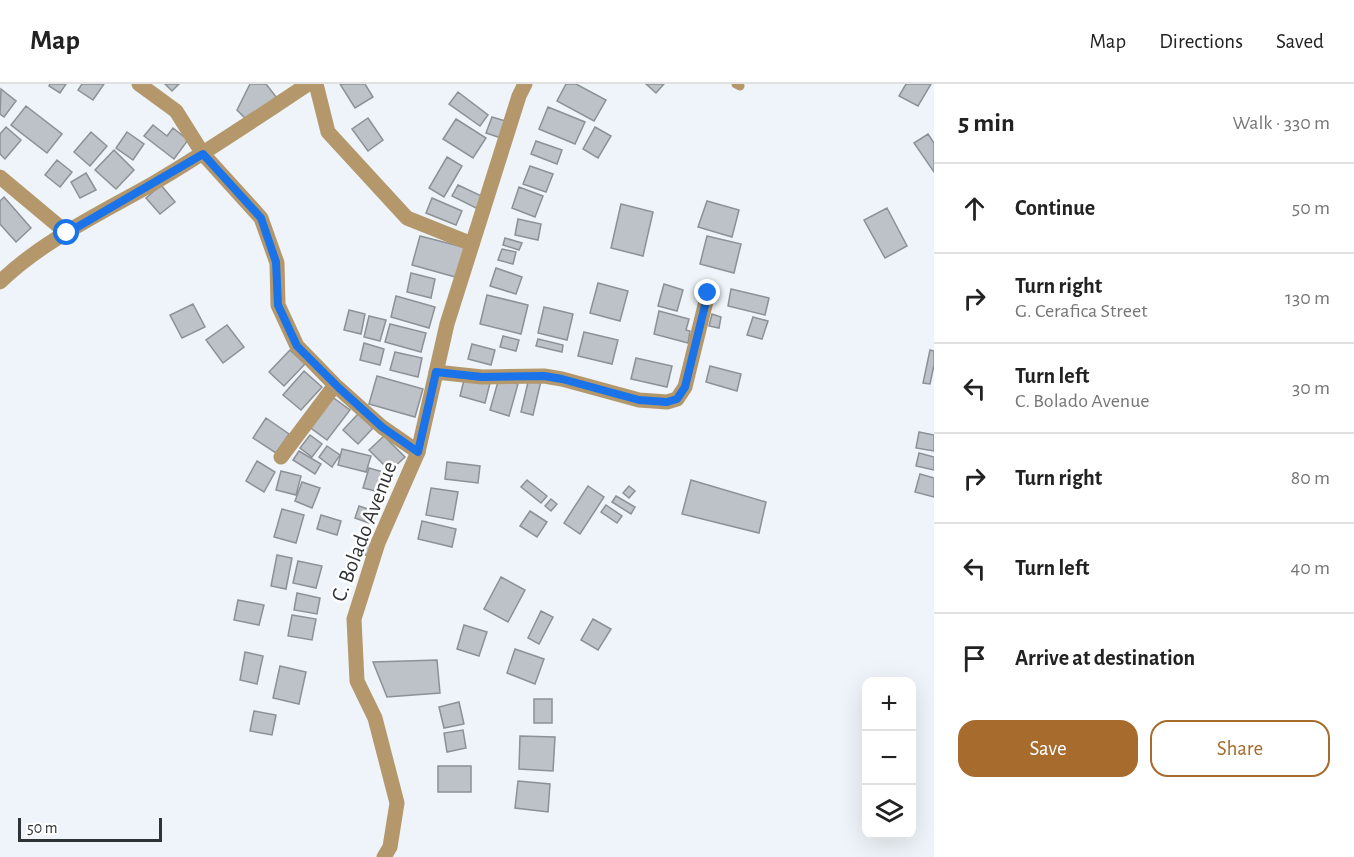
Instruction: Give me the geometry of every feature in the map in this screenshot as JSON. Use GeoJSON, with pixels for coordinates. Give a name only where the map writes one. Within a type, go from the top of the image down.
{"type":"FeatureCollection","features":[{"type":"Feature","properties":{"kind":"street"},"geometry":{"type":"LineString","coordinates":[[139,84],[176,111],[203,154],[261,218],[276,262],[278,305],[297,346],[335,385],[382,427],[418,452]]}},
{"type":"Feature","properties":{"kind":"street"},"geometry":{"type":"LineString","coordinates":[[0,282],[14,268],[67,233],[203,154],[308,84]]}},
{"type":"Feature","properties":{"kind":"street"},"geometry":{"type":"LineString","coordinates":[[316,84],[328,132],[407,218],[472,244]]}},
{"type":"Feature","properties":{"kind":"street","name":"C. Bolado Avenue"},"geometry":{"type":"LineString","coordinates":[[384,857],[390,847],[397,803],[375,718],[357,681],[354,619],[378,543],[418,452],[447,324],[519,96],[525,84]]}},
{"type":"Feature","properties":{"kind":"street"},"geometry":{"type":"LineString","coordinates":[[0,177],[67,233]]}},
{"type":"Feature","properties":{"kind":"street"},"geometry":{"type":"LineString","coordinates":[[436,372],[482,377],[544,376],[639,400],[667,402],[677,399],[685,387],[708,293]]}},
{"type":"Feature","properties":{"kind":"street"},"geometry":{"type":"LineString","coordinates":[[281,457],[335,385]]}},
{"type":"Feature","properties":{"kind":"building"},"geometry":{"type":"Polygon","coordinates":[[[50,84],[66,84],[60,93],[49,86],[50,84]]]}},
{"type":"Feature","properties":{"kind":"building"},"geometry":{"type":"Polygon","coordinates":[[[82,84],[104,84],[93,100],[78,90],[82,84]]]}},
{"type":"Feature","properties":{"kind":"building"},"geometry":{"type":"Polygon","coordinates":[[[165,84],[179,84],[172,91],[165,84]]]}},
{"type":"Feature","properties":{"kind":"building"},"geometry":{"type":"Polygon","coordinates":[[[250,84],[266,84],[277,98],[245,118],[237,110],[250,84]]]}},
{"type":"Feature","properties":{"kind":"building"},"geometry":{"type":"Polygon","coordinates":[[[340,84],[365,84],[373,97],[355,108],[340,84]]]}},
{"type":"Feature","properties":{"kind":"building"},"geometry":{"type":"Polygon","coordinates":[[[566,84],[576,84],[606,100],[594,121],[557,101],[566,84]]]}},
{"type":"Feature","properties":{"kind":"building"},"geometry":{"type":"Polygon","coordinates":[[[646,84],[664,84],[656,93],[646,84]]]}},
{"type":"Feature","properties":{"kind":"building"},"geometry":{"type":"Polygon","coordinates":[[[906,84],[931,84],[918,106],[899,96],[906,84]]]}},
{"type":"Feature","properties":{"kind":"building"},"geometry":{"type":"Polygon","coordinates":[[[1,89],[16,101],[4,117],[0,114],[1,89]]]}},
{"type":"Feature","properties":{"kind":"building"},"geometry":{"type":"Polygon","coordinates":[[[458,92],[488,115],[480,126],[449,104],[458,92]]]}},
{"type":"Feature","properties":{"kind":"building"},"geometry":{"type":"Polygon","coordinates":[[[26,106],[62,134],[47,153],[11,125],[26,106]]]}},
{"type":"Feature","properties":{"kind":"building"},"geometry":{"type":"Polygon","coordinates":[[[548,107],[585,122],[575,144],[539,129],[548,107]]]}},
{"type":"Feature","properties":{"kind":"building"},"geometry":{"type":"Polygon","coordinates":[[[492,117],[509,122],[504,139],[486,133],[492,117]]]}},
{"type":"Feature","properties":{"kind":"building"},"geometry":{"type":"Polygon","coordinates":[[[368,118],[383,140],[368,151],[352,129],[368,118]]]}},
{"type":"Feature","properties":{"kind":"building"},"geometry":{"type":"Polygon","coordinates":[[[456,119],[486,138],[473,158],[443,139],[456,119]]]}},
{"type":"Feature","properties":{"kind":"building"},"geometry":{"type":"Polygon","coordinates":[[[153,125],[167,136],[173,128],[188,140],[174,159],[144,136],[153,125]]]}},
{"type":"Feature","properties":{"kind":"building"},"geometry":{"type":"Polygon","coordinates":[[[6,127],[21,140],[5,159],[0,154],[0,134],[6,127]]]}},
{"type":"Feature","properties":{"kind":"building"},"geometry":{"type":"Polygon","coordinates":[[[595,127],[611,136],[598,158],[583,149],[595,127]]]}},
{"type":"Feature","properties":{"kind":"building"},"geometry":{"type":"Polygon","coordinates":[[[91,132],[107,146],[90,166],[74,152],[91,132]]]}},
{"type":"Feature","properties":{"kind":"building"},"geometry":{"type":"Polygon","coordinates":[[[127,132],[144,144],[133,160],[116,148],[127,132]]]}},
{"type":"Feature","properties":{"kind":"building"},"geometry":{"type":"Polygon","coordinates":[[[928,134],[934,143],[934,172],[914,143],[928,134]]]}},
{"type":"Feature","properties":{"kind":"building"},"geometry":{"type":"Polygon","coordinates":[[[536,141],[562,150],[557,164],[531,154],[536,141]]]}},
{"type":"Feature","properties":{"kind":"building"},"geometry":{"type":"Polygon","coordinates":[[[114,150],[134,170],[116,189],[95,170],[114,150]]]}},
{"type":"Feature","properties":{"kind":"building"},"geometry":{"type":"Polygon","coordinates":[[[447,157],[462,166],[444,197],[429,188],[447,157]]]}},
{"type":"Feature","properties":{"kind":"building"},"geometry":{"type":"Polygon","coordinates":[[[57,160],[72,172],[60,187],[45,175],[57,160]]]}},
{"type":"Feature","properties":{"kind":"building"},"geometry":{"type":"Polygon","coordinates":[[[530,166],[553,174],[546,192],[523,184],[530,166]]]}},
{"type":"Feature","properties":{"kind":"building"},"geometry":{"type":"Polygon","coordinates":[[[86,173],[96,190],[80,198],[71,182],[86,173]]]}},
{"type":"Feature","properties":{"kind":"building"},"geometry":{"type":"Polygon","coordinates":[[[161,185],[175,202],[160,214],[146,198],[161,185]]]}},
{"type":"Feature","properties":{"kind":"building"},"geometry":{"type":"Polygon","coordinates":[[[458,185],[490,200],[484,212],[452,196],[458,185]]]}},
{"type":"Feature","properties":{"kind":"building"},"geometry":{"type":"Polygon","coordinates":[[[519,187],[543,196],[535,217],[512,208],[519,187]]]}},
{"type":"Feature","properties":{"kind":"building"},"geometry":{"type":"Polygon","coordinates":[[[4,197],[31,228],[16,242],[0,224],[0,201],[4,197]]]}},
{"type":"Feature","properties":{"kind":"building"},"geometry":{"type":"Polygon","coordinates":[[[432,198],[462,211],[456,225],[426,213],[432,198]]]}},
{"type":"Feature","properties":{"kind":"building"},"geometry":{"type":"Polygon","coordinates":[[[707,201],[739,210],[732,237],[698,227],[707,201]]]}},
{"type":"Feature","properties":{"kind":"building"},"geometry":{"type":"Polygon","coordinates":[[[621,204],[653,212],[643,256],[611,248],[621,204]]]}},
{"type":"Feature","properties":{"kind":"building"},"geometry":{"type":"Polygon","coordinates":[[[887,208],[907,246],[885,258],[864,220],[887,208]]]}},
{"type":"Feature","properties":{"kind":"building"},"geometry":{"type":"Polygon","coordinates":[[[518,219],[541,224],[538,240],[515,235],[518,219]]]}},
{"type":"Feature","properties":{"kind":"building"},"geometry":{"type":"Polygon","coordinates":[[[420,236],[467,248],[459,278],[412,265],[420,236]]]}},
{"type":"Feature","properties":{"kind":"building"},"geometry":{"type":"Polygon","coordinates":[[[707,236],[741,244],[734,273],[700,264],[707,236]]]}},
{"type":"Feature","properties":{"kind":"building"},"geometry":{"type":"Polygon","coordinates":[[[505,238],[522,243],[519,250],[503,245],[505,238]]]}},
{"type":"Feature","properties":{"kind":"building"},"geometry":{"type":"Polygon","coordinates":[[[502,249],[516,252],[513,264],[498,260],[502,249]]]}},
{"type":"Feature","properties":{"kind":"building"},"geometry":{"type":"Polygon","coordinates":[[[496,268],[522,277],[516,294],[490,286],[496,268]]]}},
{"type":"Feature","properties":{"kind":"building"},"geometry":{"type":"Polygon","coordinates":[[[411,273],[435,279],[431,298],[407,292],[411,273]]]}},
{"type":"Feature","properties":{"kind":"building"},"geometry":{"type":"Polygon","coordinates":[[[598,283],[628,291],[620,321],[590,313],[598,283]]]}},
{"type":"Feature","properties":{"kind":"building"},"geometry":{"type":"Polygon","coordinates":[[[664,284],[683,290],[677,311],[658,306],[664,284]]]}},
{"type":"Feature","properties":{"kind":"building"},"geometry":{"type":"Polygon","coordinates":[[[731,289],[769,298],[765,315],[728,306],[731,289]]]}},
{"type":"Feature","properties":{"kind":"building"},"geometry":{"type":"Polygon","coordinates":[[[487,295],[528,305],[521,334],[480,324],[487,295]]]}},
{"type":"Feature","properties":{"kind":"building"},"geometry":{"type":"Polygon","coordinates":[[[396,296],[435,307],[429,328],[391,317],[396,296]]]}},
{"type":"Feature","properties":{"kind":"building"},"geometry":{"type":"Polygon","coordinates":[[[193,304],[205,327],[182,338],[170,315],[193,304]]]}},
{"type":"Feature","properties":{"kind":"building"},"geometry":{"type":"Polygon","coordinates":[[[544,307],[573,314],[567,340],[538,333],[544,307]]]}},
{"type":"Feature","properties":{"kind":"building"},"geometry":{"type":"Polygon","coordinates":[[[349,310],[365,314],[361,334],[344,330],[349,310]]]}},
{"type":"Feature","properties":{"kind":"building"},"geometry":{"type":"Polygon","coordinates":[[[659,311],[689,319],[686,330],[690,331],[688,343],[654,334],[659,311]]]}},
{"type":"Feature","properties":{"kind":"building"},"geometry":{"type":"Polygon","coordinates":[[[712,314],[721,317],[719,328],[709,326],[712,314]]]}},
{"type":"Feature","properties":{"kind":"building"},"geometry":{"type":"Polygon","coordinates":[[[369,316],[386,320],[380,341],[364,337],[369,316]]]}},
{"type":"Feature","properties":{"kind":"building"},"geometry":{"type":"Polygon","coordinates":[[[753,317],[768,321],[762,339],[747,335],[753,317]]]}},
{"type":"Feature","properties":{"kind":"building"},"geometry":{"type":"Polygon","coordinates":[[[390,324],[426,333],[421,352],[385,342],[390,324]]]}},
{"type":"Feature","properties":{"kind":"building"},"geometry":{"type":"Polygon","coordinates":[[[227,325],[244,347],[223,363],[206,340],[227,325]]]}},
{"type":"Feature","properties":{"kind":"building"},"geometry":{"type":"Polygon","coordinates":[[[584,332],[618,340],[612,364],[578,356],[584,332]]]}},
{"type":"Feature","properties":{"kind":"building"},"geometry":{"type":"Polygon","coordinates":[[[503,336],[519,340],[516,351],[500,347],[503,336]]]}},
{"type":"Feature","properties":{"kind":"building"},"geometry":{"type":"Polygon","coordinates":[[[538,339],[563,345],[562,352],[536,346],[538,339]]]}},
{"type":"Feature","properties":{"kind":"building"},"geometry":{"type":"Polygon","coordinates":[[[364,343],[384,349],[380,365],[360,360],[364,343]]]}},
{"type":"Feature","properties":{"kind":"building"},"geometry":{"type":"Polygon","coordinates":[[[472,344],[495,350],[491,365],[468,359],[472,344]]]}},
{"type":"Feature","properties":{"kind":"building"},"geometry":{"type":"Polygon","coordinates":[[[290,350],[305,364],[284,386],[269,372],[290,350]]]}},
{"type":"Feature","properties":{"kind":"building"},"geometry":{"type":"Polygon","coordinates":[[[930,350],[934,351],[934,365],[930,384],[923,383],[930,350]]]}},
{"type":"Feature","properties":{"kind":"building"},"geometry":{"type":"Polygon","coordinates":[[[395,352],[422,358],[418,377],[390,370],[395,352]]]}},
{"type":"Feature","properties":{"kind":"building"},"geometry":{"type":"Polygon","coordinates":[[[636,358],[672,366],[667,387],[631,379],[636,358]]]}},
{"type":"Feature","properties":{"kind":"building"},"geometry":{"type":"Polygon","coordinates":[[[710,366],[741,374],[737,391],[706,382],[710,366]]]}},
{"type":"Feature","properties":{"kind":"building"},"geometry":{"type":"Polygon","coordinates":[[[304,371],[322,387],[301,410],[283,395],[304,371]]]}},
{"type":"Feature","properties":{"kind":"building"},"geometry":{"type":"Polygon","coordinates":[[[377,376],[423,389],[415,417],[369,404],[377,376]]]}},
{"type":"Feature","properties":{"kind":"building"},"geometry":{"type":"Polygon","coordinates":[[[465,376],[490,383],[485,403],[460,396],[465,376]]]}},
{"type":"Feature","properties":{"kind":"building"},"geometry":{"type":"Polygon","coordinates":[[[499,378],[518,384],[509,416],[490,410],[499,378]]]}},
{"type":"Feature","properties":{"kind":"building"},"geometry":{"type":"Polygon","coordinates":[[[529,378],[541,381],[533,415],[521,412],[529,378]]]}},
{"type":"Feature","properties":{"kind":"building"},"geometry":{"type":"Polygon","coordinates":[[[331,396],[350,410],[327,440],[308,426],[331,396]]]}},
{"type":"Feature","properties":{"kind":"building"},"geometry":{"type":"Polygon","coordinates":[[[358,414],[373,428],[358,444],[343,430],[358,414]]]}},
{"type":"Feature","properties":{"kind":"building"},"geometry":{"type":"Polygon","coordinates":[[[266,418],[289,434],[276,453],[253,438],[266,418]]]}},
{"type":"Feature","properties":{"kind":"building"},"geometry":{"type":"Polygon","coordinates":[[[919,432],[934,435],[934,451],[916,448],[919,432]]]}},
{"type":"Feature","properties":{"kind":"building"},"geometry":{"type":"Polygon","coordinates":[[[310,435],[322,444],[312,457],[300,448],[310,435]]]}},
{"type":"Feature","properties":{"kind":"building"},"geometry":{"type":"Polygon","coordinates":[[[384,436],[405,457],[390,471],[369,450],[384,436]]]}},
{"type":"Feature","properties":{"kind":"building"},"geometry":{"type":"Polygon","coordinates":[[[327,446],[340,455],[332,467],[319,457],[327,446]]]}},
{"type":"Feature","properties":{"kind":"building"},"geometry":{"type":"Polygon","coordinates":[[[342,449],[371,456],[366,472],[338,465],[342,449]]]}},
{"type":"Feature","properties":{"kind":"building"},"geometry":{"type":"Polygon","coordinates":[[[299,451],[321,464],[315,474],[293,460],[299,451]]]}},
{"type":"Feature","properties":{"kind":"building"},"geometry":{"type":"Polygon","coordinates":[[[919,453],[934,457],[934,470],[916,466],[919,453]]]}},
{"type":"Feature","properties":{"kind":"building"},"geometry":{"type":"Polygon","coordinates":[[[257,461],[275,472],[264,492],[246,481],[257,461]]]}},
{"type":"Feature","properties":{"kind":"building"},"geometry":{"type":"Polygon","coordinates":[[[447,462],[480,466],[478,483],[445,479],[447,462]]]}},
{"type":"Feature","properties":{"kind":"building"},"geometry":{"type":"Polygon","coordinates":[[[369,468],[390,474],[384,493],[363,488],[369,468]]]}},
{"type":"Feature","properties":{"kind":"building"},"geometry":{"type":"Polygon","coordinates":[[[281,471],[301,476],[296,495],[276,490],[281,471]]]}},
{"type":"Feature","properties":{"kind":"building"},"geometry":{"type":"Polygon","coordinates":[[[920,474],[934,478],[934,497],[915,492],[920,474]]]}},
{"type":"Feature","properties":{"kind":"building"},"geometry":{"type":"Polygon","coordinates":[[[527,480],[547,496],[541,503],[521,487],[527,480]]]}},
{"type":"Feature","properties":{"kind":"building"},"geometry":{"type":"Polygon","coordinates":[[[691,480],[766,502],[759,533],[682,514],[691,480]]]}},
{"type":"Feature","properties":{"kind":"building"},"geometry":{"type":"Polygon","coordinates":[[[302,482],[320,488],[312,508],[295,501],[302,482]]]}},
{"type":"Feature","properties":{"kind":"building"},"geometry":{"type":"Polygon","coordinates":[[[588,486],[604,497],[580,534],[564,523],[588,486]]]}},
{"type":"Feature","properties":{"kind":"building"},"geometry":{"type":"Polygon","coordinates":[[[629,486],[635,491],[629,498],[623,493],[629,486]]]}},
{"type":"Feature","properties":{"kind":"building"},"geometry":{"type":"Polygon","coordinates":[[[431,488],[458,492],[453,520],[426,515],[431,488]]]}},
{"type":"Feature","properties":{"kind":"building"},"geometry":{"type":"Polygon","coordinates":[[[616,496],[635,507],[631,514],[612,502],[616,496]]]}},
{"type":"Feature","properties":{"kind":"building"},"geometry":{"type":"Polygon","coordinates":[[[551,499],[557,504],[551,511],[545,506],[551,499]]]}},
{"type":"Feature","properties":{"kind":"building"},"geometry":{"type":"Polygon","coordinates":[[[606,505],[622,516],[617,523],[601,512],[606,505]]]}},
{"type":"Feature","properties":{"kind":"building"},"geometry":{"type":"Polygon","coordinates":[[[359,506],[377,512],[372,524],[355,518],[359,506]]]}},
{"type":"Feature","properties":{"kind":"building"},"geometry":{"type":"Polygon","coordinates":[[[282,509],[304,515],[296,543],[274,537],[282,509]]]}},
{"type":"Feature","properties":{"kind":"building"},"geometry":{"type":"Polygon","coordinates":[[[530,511],[547,522],[537,537],[520,526],[530,511]]]}},
{"type":"Feature","properties":{"kind":"building"},"geometry":{"type":"Polygon","coordinates":[[[321,515],[341,521],[337,535],[317,529],[321,515]]]}},
{"type":"Feature","properties":{"kind":"building"},"geometry":{"type":"Polygon","coordinates":[[[422,521],[456,529],[452,547],[418,539],[422,521]]]}},
{"type":"Feature","properties":{"kind":"building"},"geometry":{"type":"Polygon","coordinates":[[[364,542],[380,549],[376,559],[360,553],[364,542]]]}},
{"type":"Feature","properties":{"kind":"building"},"geometry":{"type":"Polygon","coordinates":[[[277,555],[292,558],[286,589],[271,586],[277,555]]]}},
{"type":"Feature","properties":{"kind":"building"},"geometry":{"type":"Polygon","coordinates":[[[298,561],[322,566],[316,588],[293,583],[298,561]]]}},
{"type":"Feature","properties":{"kind":"building"},"geometry":{"type":"Polygon","coordinates":[[[501,577],[525,590],[508,622],[484,609],[501,577]]]}},
{"type":"Feature","properties":{"kind":"building"},"geometry":{"type":"Polygon","coordinates":[[[297,593],[320,598],[317,614],[294,610],[297,593]]]}},
{"type":"Feature","properties":{"kind":"building"},"geometry":{"type":"Polygon","coordinates":[[[238,600],[264,605],[259,625],[234,620],[238,600]]]}},
{"type":"Feature","properties":{"kind":"building"},"geometry":{"type":"Polygon","coordinates":[[[541,611],[553,617],[539,644],[528,638],[541,611]]]}},
{"type":"Feature","properties":{"kind":"building"},"geometry":{"type":"Polygon","coordinates":[[[292,615],[316,619],[312,640],[288,636],[292,615]]]}},
{"type":"Feature","properties":{"kind":"building"},"geometry":{"type":"Polygon","coordinates":[[[593,619],[611,629],[598,650],[581,640],[593,619]]]}},
{"type":"Feature","properties":{"kind":"building"},"geometry":{"type":"Polygon","coordinates":[[[464,625],[487,632],[479,656],[457,649],[464,625]]]}},
{"type":"Feature","properties":{"kind":"building"},"geometry":{"type":"Polygon","coordinates":[[[515,649],[544,659],[535,684],[507,673],[515,649]]]}},
{"type":"Feature","properties":{"kind":"building"},"geometry":{"type":"Polygon","coordinates":[[[245,652],[263,656],[257,684],[240,680],[245,652]]]}},
{"type":"Feature","properties":{"kind":"building"},"geometry":{"type":"Polygon","coordinates":[[[437,660],[440,693],[387,697],[373,662],[437,660]]]}},
{"type":"Feature","properties":{"kind":"building"},"geometry":{"type":"Polygon","coordinates":[[[280,666],[306,672],[299,704],[273,698],[280,666]]]}},
{"type":"Feature","properties":{"kind":"building"},"geometry":{"type":"Polygon","coordinates":[[[534,699],[552,699],[552,723],[534,723],[534,699]]]}},
{"type":"Feature","properties":{"kind":"building"},"geometry":{"type":"Polygon","coordinates":[[[459,702],[464,724],[444,728],[439,707],[459,702]]]}},
{"type":"Feature","properties":{"kind":"building"},"geometry":{"type":"Polygon","coordinates":[[[254,711],[276,715],[272,735],[250,731],[254,711]]]}},
{"type":"Feature","properties":{"kind":"building"},"geometry":{"type":"Polygon","coordinates":[[[463,730],[466,748],[447,752],[444,733],[463,730]]]}},
{"type":"Feature","properties":{"kind":"building"},"geometry":{"type":"Polygon","coordinates":[[[520,736],[555,737],[553,771],[519,769],[520,736]]]}},
{"type":"Feature","properties":{"kind":"building"},"geometry":{"type":"Polygon","coordinates":[[[438,766],[471,766],[471,792],[438,792],[438,766]]]}},
{"type":"Feature","properties":{"kind":"building"},"geometry":{"type":"Polygon","coordinates":[[[518,781],[550,784],[548,812],[515,808],[518,781]]]}},
{"type":"Feature","properties":{"kind":"route"},"geometry":{"type":"LineString","coordinates":[[67,233],[203,154],[261,218],[276,262],[278,305],[297,346],[382,427],[418,452],[436,372],[462,373],[482,377],[544,376],[639,400],[667,402],[677,399],[685,387],[708,293]]}}]}
